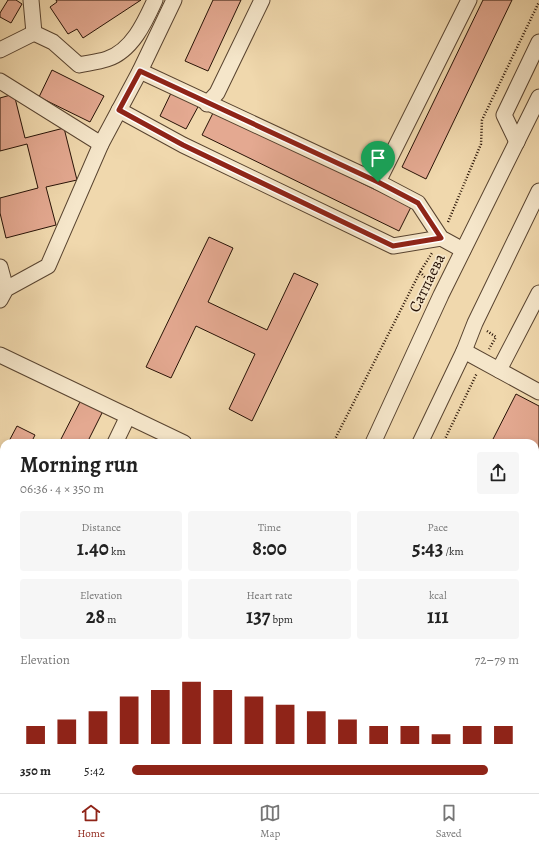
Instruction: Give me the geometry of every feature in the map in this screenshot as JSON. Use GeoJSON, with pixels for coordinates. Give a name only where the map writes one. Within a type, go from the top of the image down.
{"type":"FeatureCollection","features":[{"type":"Feature","properties":{"kind":"street"},"geometry":{"type":"LineString","coordinates":[[31,0],[34,33]]}},
{"type":"Feature","properties":{"kind":"street"},"geometry":{"type":"LineString","coordinates":[[34,33],[53,42],[79,65],[108,59],[126,48],[146,21],[155,0]]}},
{"type":"Feature","properties":{"kind":"street"},"geometry":{"type":"LineString","coordinates":[[0,267],[3,294],[48,266],[101,144],[140,71],[174,0]]}},
{"type":"Feature","properties":{"kind":"street"},"geometry":{"type":"LineString","coordinates":[[207,104],[217,93],[262,0]]}},
{"type":"Feature","properties":{"kind":"street"},"geometry":{"type":"LineString","coordinates":[[378,182],[469,0]]}},
{"type":"Feature","properties":{"kind":"street"},"geometry":{"type":"LineString","coordinates":[[0,50],[34,33]]}},
{"type":"Feature","properties":{"kind":"street"},"geometry":{"type":"LineString","coordinates":[[517,142],[504,115],[539,42]]}},
{"type":"Feature","properties":{"kind":"street"},"geometry":{"type":"LineString","coordinates":[[140,71],[207,104],[378,182],[418,203],[441,238],[463,250]]}},
{"type":"Feature","properties":{"kind":"street"},"geometry":{"type":"LineString","coordinates":[[0,81],[101,144]]}},
{"type":"Feature","properties":{"kind":"street","name":"Сатпаева"},"geometry":{"type":"LineString","coordinates":[[375,439],[441,295],[539,97]]}},
{"type":"Feature","properties":{"kind":"street"},"geometry":{"type":"LineString","coordinates":[[119,110],[183,145],[393,246],[441,238]]}},
{"type":"Feature","properties":{"kind":"street"},"geometry":{"type":"LineString","coordinates":[[422,439],[464,352],[475,323],[539,191]]}},
{"type":"Feature","properties":{"kind":"street"},"geometry":{"type":"LineString","coordinates":[[499,370],[539,293]]}},
{"type":"Feature","properties":{"kind":"street"},"geometry":{"type":"LineString","coordinates":[[464,352],[539,392]]}},
{"type":"Feature","properties":{"kind":"street"},"geometry":{"type":"LineString","coordinates":[[0,355],[176,439]]}},
{"type":"Feature","properties":{"kind":"street"},"geometry":{"type":"LineString","coordinates":[[117,439],[128,416]]}},
{"type":"Feature","properties":{"kind":"path"},"geometry":{"type":"LineString","coordinates":[[445,439],[496,337],[475,323]]}},
{"type":"Feature","properties":{"kind":"building"},"geometry":{"type":"Polygon","coordinates":[[[8,0],[16,0],[22,4],[11,23],[0,17],[0,13],[8,0]]]}},
{"type":"Feature","properties":{"kind":"building"},"geometry":{"type":"Polygon","coordinates":[[[56,0],[141,0],[83,38],[77,29],[68,34],[50,7],[57,2],[56,0]]]}},
{"type":"Feature","properties":{"kind":"building"},"geometry":{"type":"Polygon","coordinates":[[[213,0],[241,0],[208,71],[185,61],[213,0]]]}},
{"type":"Feature","properties":{"kind":"building"},"geometry":{"type":"Polygon","coordinates":[[[483,0],[512,0],[426,179],[402,167],[483,0]]]}},
{"type":"Feature","properties":{"kind":"building"},"geometry":{"type":"Polygon","coordinates":[[[52,70],[104,96],[90,122],[39,97],[52,70]]]}},
{"type":"Feature","properties":{"kind":"building"},"geometry":{"type":"Polygon","coordinates":[[[172,91],[199,105],[186,129],[160,116],[172,91]]]}},
{"type":"Feature","properties":{"kind":"building"},"geometry":{"type":"Polygon","coordinates":[[[14,94],[25,138],[64,128],[77,180],[46,187],[56,225],[6,238],[0,213],[0,198],[38,188],[27,144],[0,151],[0,98],[14,94]]]}},
{"type":"Feature","properties":{"kind":"building"},"geometry":{"type":"Polygon","coordinates":[[[214,111],[411,207],[399,231],[202,135],[214,111]]]}},
{"type":"Feature","properties":{"kind":"building"},"geometry":{"type":"Polygon","coordinates":[[[209,237],[233,248],[208,302],[267,330],[294,273],[318,284],[252,421],[229,409],[255,354],[196,326],[171,378],[146,367],[209,237]]]}},
{"type":"Feature","properties":{"kind":"building"},"geometry":{"type":"Polygon","coordinates":[[[516,394],[539,406],[539,439],[493,439],[516,394]]]}},
{"type":"Feature","properties":{"kind":"building"},"geometry":{"type":"Polygon","coordinates":[[[81,400],[103,411],[89,439],[61,439],[81,400]]]}},
{"type":"Feature","properties":{"kind":"building"},"geometry":{"type":"Polygon","coordinates":[[[17,426],[35,435],[33,439],[10,439],[17,426]]]}},
{"type":"Feature","properties":{"kind":"route"},"geometry":{"type":"LineString","coordinates":[[140,71],[214,107],[378,182],[418,203],[441,238],[393,246],[183,145],[119,110],[140,71]]}}]}
